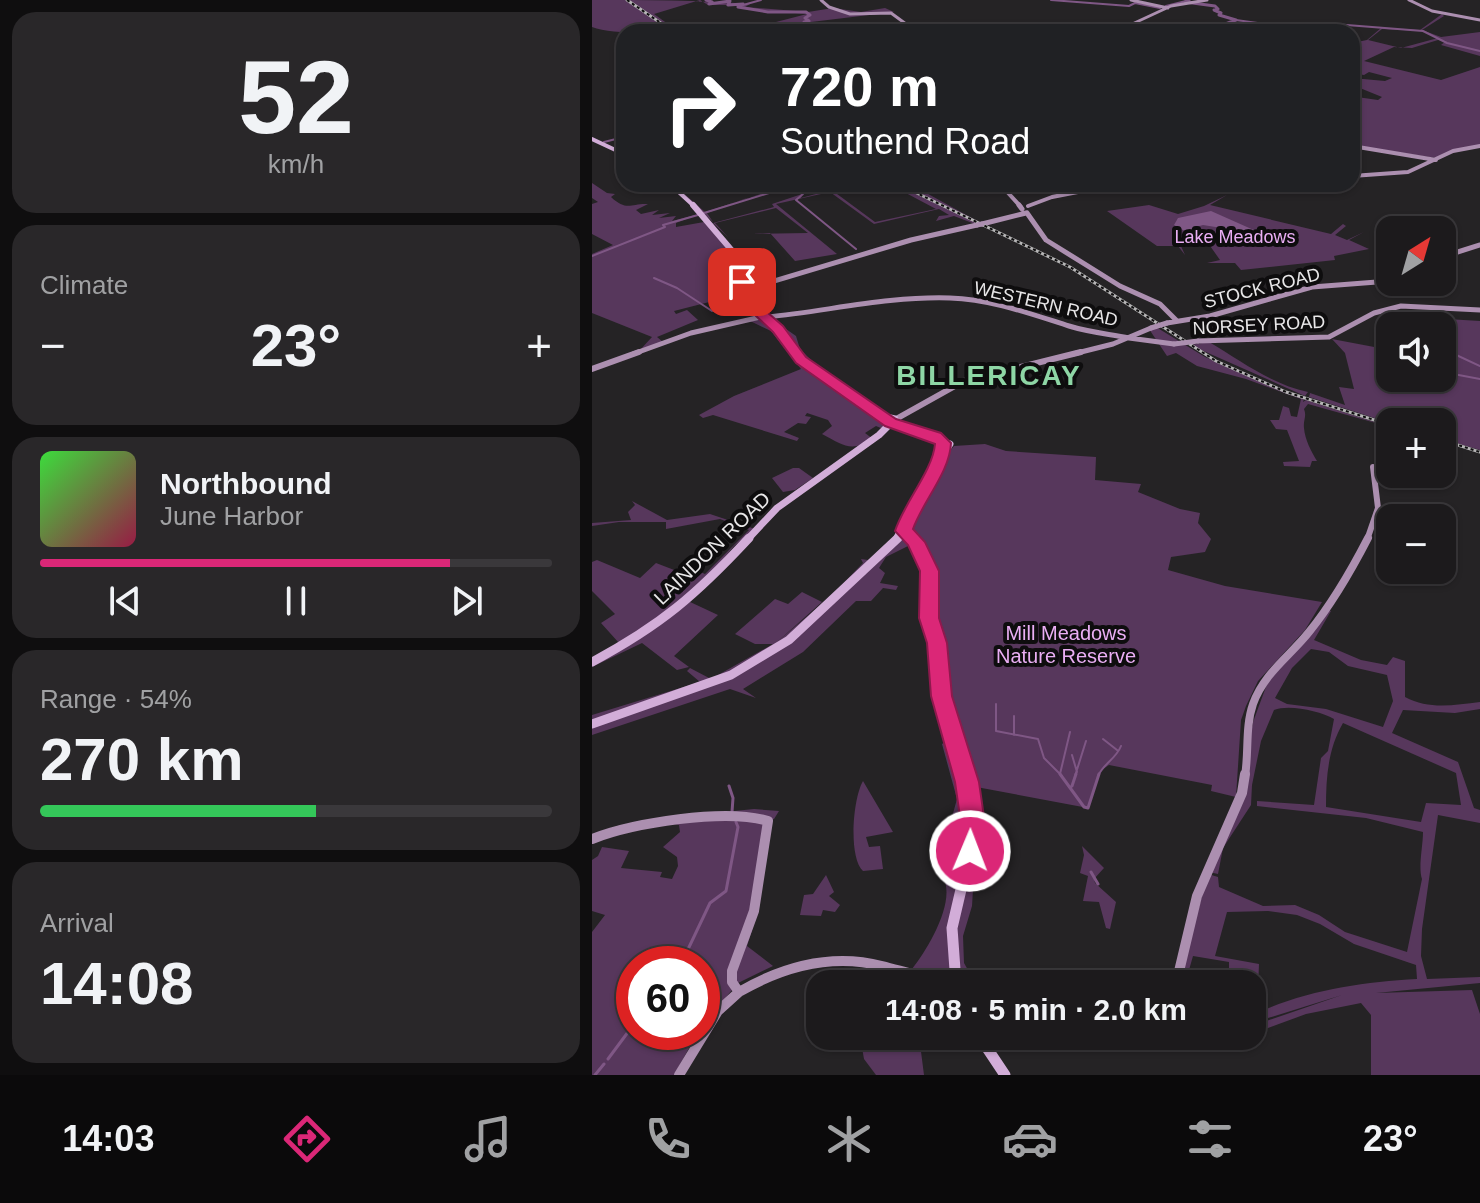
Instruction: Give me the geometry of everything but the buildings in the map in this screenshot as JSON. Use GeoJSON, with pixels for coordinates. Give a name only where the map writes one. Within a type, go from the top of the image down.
{"type":"FeatureCollection","features":[{"type":"Feature","properties":{"kind":"main road"},"geometry":{"type":"LineString","coordinates":[[592,139],[616,150]]}},
{"type":"Feature","properties":{"kind":"main road"},"geometry":{"type":"LineString","coordinates":[[592,724],[711,683],[765,657],[798,633],[904,534],[911,508],[944,448],[936,437],[893,421],[801,360],[766,317],[748,303],[741,291],[740,260],[678,192]]}},
{"type":"Feature","properties":{"kind":"main road","name":"LAINDON ROAD"},"geometry":{"type":"LineString","coordinates":[[592,662],[647,633],[687,602],[782,504],[893,421]]}},
{"type":"Feature","properties":{"kind":"main road"},"geometry":{"type":"LineString","coordinates":[[904,534],[916,542],[930,571],[928,611],[937,643],[939,685],[967,782],[972,817],[970,851],[952,928],[955,970]]}},
{"type":"Feature","properties":{"kind":"main road"},"geometry":{"type":"LineString","coordinates":[[988,1050],[1005,1075]]}},
{"type":"Feature","properties":{"kind":"street"},"geometry":{"type":"LineString","coordinates":[[821,0],[829,7],[850,14],[892,13],[906,24]]}},
{"type":"Feature","properties":{"kind":"street"},"geometry":{"type":"LineString","coordinates":[[1131,0],[1166,8]]}},
{"type":"Feature","properties":{"kind":"street"},"geometry":{"type":"LineString","coordinates":[[1132,24],[1185,1],[1207,0]]}},
{"type":"Feature","properties":{"kind":"street"},"geometry":{"type":"LineString","coordinates":[[1409,0],[1432,11],[1480,20]]}},
{"type":"Feature","properties":{"kind":"street"},"geometry":{"type":"LineString","coordinates":[[1360,176],[1404,173],[1457,150],[1480,146]]}},
{"type":"Feature","properties":{"kind":"street"},"geometry":{"type":"LineString","coordinates":[[1360,147],[1436,160]]}},
{"type":"Feature","properties":{"kind":"street"},"geometry":{"type":"LineString","coordinates":[[1008,192],[1024,209],[1036,211]]}},
{"type":"Feature","properties":{"kind":"street"},"geometry":{"type":"LineString","coordinates":[[1078,192],[1048,198],[1036,211],[1037,231],[1046,240],[1120,286],[1158,303],[1177,321]]}},
{"type":"Feature","properties":{"kind":"street"},"geometry":{"type":"LineString","coordinates":[[741,291],[781,282],[911,240],[980,224],[1024,209],[1036,211]]}},
{"type":"Feature","properties":{"kind":"street"},"geometry":{"type":"LineString","coordinates":[[1456,253],[1480,245]]}},
{"type":"Feature","properties":{"kind":"street","name":"STOCK ROAD"},"geometry":{"type":"LineString","coordinates":[[1129,338],[1167,323],[1221,313],[1312,287],[1376,282]]}},
{"type":"Feature","properties":{"kind":"street","name":"WESTERN ROAD"},"geometry":{"type":"LineString","coordinates":[[592,369],[691,333],[766,317],[838,310],[884,301],[972,300],[1042,316],[1071,327],[1129,338]]}},
{"type":"Feature","properties":{"kind":"street","name":"NORSEY ROAD"},"geometry":{"type":"LineString","coordinates":[[1129,338],[1174,344],[1271,337],[1329,337],[1374,313],[1401,306],[1480,310]]}},
{"type":"Feature","properties":{"kind":"street"},"geometry":{"type":"LineString","coordinates":[[893,421],[964,381],[1129,338]]}},
{"type":"Feature","properties":{"kind":"street"},"geometry":{"type":"LineString","coordinates":[[1179,970],[1197,896],[1242,793],[1248,756],[1247,723],[1254,700],[1271,671],[1316,622],[1364,546],[1379,499],[1373,467]]}},
{"type":"Feature","properties":{"kind":"street"},"geometry":{"type":"LineString","coordinates":[[592,839],[621,828],[684,821],[754,815],[768,821],[754,911],[731,977],[739,992]]}},
{"type":"Feature","properties":{"kind":"street"},"geometry":{"type":"LineString","coordinates":[[679,1075],[718,1011],[739,992],[774,973],[829,960],[896,970]]}},
{"type":"Feature","properties":{"kind":"green space"},"geometry":{"type":"Polygon","coordinates":[[[592,0],[696,1],[654,14],[668,24],[616,24],[616,31],[592,27],[592,0]]]}},
{"type":"Feature","properties":{"kind":"green space"},"geometry":{"type":"Polygon","coordinates":[[[702,1],[808,12],[833,8],[861,12],[885,8],[894,12],[811,22],[814,24],[782,24],[776,22],[807,14],[737,8],[738,5],[708,5],[702,1]]]}},
{"type":"Feature","properties":{"kind":"green space"},"geometry":{"type":"Polygon","coordinates":[[[1442,14],[1444,16],[1422,30],[1441,37],[1480,32],[1480,56],[1441,45],[1446,41],[1438,40],[1412,48],[1403,47],[1438,38],[1424,31],[1382,29],[1368,40],[1398,47],[1364,61],[1441,80],[1480,67],[1480,145],[1436,158],[1360,147],[1360,97],[1378,100],[1382,97],[1360,88],[1360,79],[1385,81],[1392,78],[1369,72],[1360,74],[1360,41],[1367,40],[1381,28],[1420,30],[1442,14]]]}},
{"type":"Feature","properties":{"kind":"green space"},"geometry":{"type":"Polygon","coordinates":[[[592,183],[607,193],[615,194],[611,197],[621,204],[648,204],[636,210],[641,214],[659,210],[652,215],[670,213],[659,218],[676,216],[672,221],[699,214],[676,223],[676,227],[704,222],[732,253],[718,256],[720,260],[734,257],[740,281],[715,285],[721,299],[674,311],[676,314],[687,310],[698,320],[657,337],[663,342],[640,350],[652,337],[592,313],[592,254],[613,245],[592,234],[592,204],[598,202],[592,198],[592,183]]]}},
{"type":"Feature","properties":{"kind":"green space"},"geometry":{"type":"Polygon","coordinates":[[[681,192],[705,212],[737,202],[707,213],[713,222],[681,192]]]}},
{"type":"Feature","properties":{"kind":"green space"},"geometry":{"type":"Polygon","coordinates":[[[804,192],[801,198],[830,192],[776,204],[837,254],[795,261],[771,234],[808,233],[776,208],[715,223],[728,237],[713,223],[774,207],[772,204],[804,192]]]}},
{"type":"Feature","properties":{"kind":"green space"},"geometry":{"type":"Polygon","coordinates":[[[830,192],[834,192],[875,222],[936,209],[904,192],[925,192],[979,222],[975,224],[954,216],[936,221],[939,216],[949,215],[939,209],[874,224],[830,192]]]}},
{"type":"Feature","properties":{"kind":"green space","name":"Lake Meadows"},"geometry":{"type":"Polygon","coordinates":[[[1227,195],[1210,205],[1331,234],[1343,224],[1346,226],[1335,235],[1347,240],[1364,232],[1349,240],[1369,249],[1334,256],[1335,260],[1241,270],[1235,263],[1207,263],[1220,260],[1208,243],[1180,244],[1185,255],[1178,246],[1157,246],[1107,211],[1149,205],[1178,214],[1227,195]]]}},
{"type":"Feature","properties":{"kind":"green space"},"geometry":{"type":"Polygon","coordinates":[[[775,317],[776,322],[796,336],[800,349],[812,361],[890,416],[861,402],[886,421],[883,429],[876,426],[865,433],[873,439],[859,446],[842,444],[822,434],[832,426],[828,420],[807,413],[805,416],[811,417],[806,424],[798,423],[784,432],[799,438],[797,441],[713,415],[703,418],[699,415],[734,396],[801,369],[771,331],[748,320],[775,317]]]}},
{"type":"Feature","properties":{"kind":"green space"},"geometry":{"type":"Polygon","coordinates":[[[1456,320],[1480,321],[1480,450],[1456,443],[1456,408],[1376,408],[1376,419],[1309,397],[1310,393],[1345,405],[1339,387],[1354,389],[1345,353],[1332,339],[1376,347],[1376,392],[1456,392],[1456,320]]]}},
{"type":"Feature","properties":{"kind":"green space"},"geometry":{"type":"Polygon","coordinates":[[[1156,327],[1205,357],[1304,399],[1303,402],[1306,400],[1376,423],[1308,404],[1304,409],[1305,432],[1317,461],[1312,461],[1310,467],[1284,466],[1283,462],[1299,461],[1287,430],[1276,429],[1270,420],[1279,420],[1283,406],[1289,408],[1291,416],[1297,417],[1301,399],[1246,379],[1197,366],[1176,353],[1167,356],[1149,329],[1156,327]]]}},
{"type":"Feature","properties":{"kind":"green space"},"geometry":{"type":"Polygon","coordinates":[[[1209,342],[1269,378],[1308,392],[1305,396],[1190,345],[1209,342]]]}},
{"type":"Feature","properties":{"kind":"green space","name":"Mill Meadows Nature Reserve"},"geometry":{"type":"Polygon","coordinates":[[[985,444],[1006,451],[1096,457],[1095,480],[1141,484],[1138,492],[1180,509],[1200,513],[1198,523],[1211,539],[1205,552],[1171,557],[1168,570],[1225,586],[1322,602],[1305,630],[1258,681],[1246,706],[1241,720],[1236,797],[1211,791],[1212,785],[1109,765],[1100,771],[1088,808],[971,786],[947,704],[929,618],[932,583],[910,527],[911,519],[954,446],[985,444]]]}},
{"type":"Feature","properties":{"kind":"green space"},"geometry":{"type":"Polygon","coordinates":[[[799,468],[813,478],[795,490],[783,492],[772,478],[799,468]]]}},
{"type":"Feature","properties":{"kind":"green space"},"geometry":{"type":"Polygon","coordinates":[[[632,501],[667,520],[710,514],[755,529],[734,546],[688,601],[718,615],[674,656],[689,667],[677,670],[642,643],[592,667],[619,643],[601,623],[615,614],[592,591],[592,562],[597,560],[640,578],[656,563],[682,573],[689,567],[705,574],[749,530],[720,519],[666,529],[666,522],[619,522],[592,526],[592,523],[631,520],[628,512],[635,505],[632,501]]]}},
{"type":"Feature","properties":{"kind":"green space"},"geometry":{"type":"Polygon","coordinates":[[[908,535],[916,542],[886,557],[879,568],[885,573],[880,583],[898,586],[896,590],[883,588],[871,601],[856,601],[803,652],[743,689],[756,698],[730,689],[592,735],[592,715],[700,682],[687,671],[690,668],[711,679],[773,644],[755,644],[735,634],[775,599],[788,604],[802,592],[822,602],[777,642],[831,596],[863,563],[861,559],[868,560],[863,567],[900,536],[908,535]]]}},
{"type":"Feature","properties":{"kind":"green space"},"geometry":{"type":"Polygon","coordinates":[[[1327,610],[1331,611],[1314,640],[1361,660],[1387,665],[1393,657],[1405,661],[1405,697],[1432,705],[1480,702],[1480,709],[1455,713],[1403,710],[1392,733],[1458,762],[1474,808],[1480,810],[1480,823],[1438,815],[1421,956],[1427,979],[1480,977],[1480,983],[1376,993],[1472,990],[1480,1014],[1480,1075],[1371,1075],[1371,1015],[1361,1003],[1306,1014],[1266,1029],[1266,1021],[1342,995],[1266,1019],[1266,1009],[1296,998],[1336,988],[1417,979],[1416,965],[1354,944],[1320,924],[1297,915],[1268,911],[1227,912],[1215,956],[1259,964],[1259,970],[1229,970],[1229,962],[1193,956],[1189,970],[1182,970],[1208,874],[1218,877],[1219,887],[1263,906],[1295,905],[1319,915],[1345,932],[1407,952],[1422,879],[1423,832],[1366,818],[1257,806],[1257,801],[1314,805],[1321,758],[1328,751],[1334,719],[1328,716],[1296,708],[1274,710],[1261,741],[1251,805],[1223,848],[1218,874],[1209,872],[1235,817],[1253,722],[1267,684],[1327,610]],[[1311,649],[1292,668],[1275,698],[1287,704],[1326,709],[1383,727],[1393,701],[1387,675],[1348,666],[1329,652],[1311,649]],[[1343,723],[1329,764],[1326,807],[1421,822],[1426,803],[1461,805],[1456,773],[1343,723]]]}},
{"type":"Feature","properties":{"kind":"green space"},"geometry":{"type":"Polygon","coordinates":[[[949,740],[959,761],[965,788],[966,851],[950,968],[916,970],[912,969],[943,913],[946,901],[944,879],[953,864],[959,841],[952,817],[957,799],[942,744],[949,740]]]}},
{"type":"Feature","properties":{"kind":"green space"},"geometry":{"type":"Polygon","coordinates":[[[863,781],[893,832],[866,837],[869,847],[880,846],[883,869],[863,871],[855,853],[855,813],[863,781]]]}},
{"type":"Feature","properties":{"kind":"green space"},"geometry":{"type":"Polygon","coordinates":[[[754,809],[779,811],[774,819],[768,821],[759,908],[747,946],[773,966],[738,983],[720,1004],[720,946],[616,946],[616,1050],[688,1050],[674,1075],[592,1075],[592,932],[605,915],[592,911],[592,860],[602,847],[629,851],[621,868],[662,872],[660,877],[672,879],[678,866],[677,857],[663,847],[680,832],[679,825],[670,823],[705,814],[754,809]]]}},
{"type":"Feature","properties":{"kind":"green space"},"geometry":{"type":"Polygon","coordinates":[[[1082,846],[1104,868],[1094,879],[1095,883],[1116,902],[1110,929],[1106,928],[1099,902],[1083,901],[1088,876],[1080,873],[1084,855],[1082,846]]]}},
{"type":"Feature","properties":{"kind":"green space"},"geometry":{"type":"Polygon","coordinates":[[[970,870],[974,873],[972,906],[963,936],[964,963],[968,970],[959,970],[957,927],[970,870]]]}},
{"type":"Feature","properties":{"kind":"green space"},"geometry":{"type":"Polygon","coordinates":[[[826,875],[834,892],[829,896],[840,905],[835,912],[823,910],[821,916],[800,915],[804,895],[813,894],[826,875]]]}},
{"type":"Feature","properties":{"kind":"green space"},"geometry":{"type":"Polygon","coordinates":[[[862,1050],[921,1050],[924,1075],[876,1075],[864,1059],[862,1050]]]}},
{"type":"Feature","properties":{"kind":"shaded area"},"geometry":{"type":"Polygon","coordinates":[[[1211,211],[1265,235],[1203,225],[1196,227],[1196,234],[1192,235],[1174,225],[1178,218],[1211,211]]]}},
{"type":"Feature","properties":{"kind":"waterway"},"geometry":{"type":"LineString","coordinates":[[706,0],[712,2],[709,4],[730,1],[728,5],[743,4],[738,7],[768,12],[806,12],[810,15],[805,18],[809,21],[804,22],[810,24]]}},
{"type":"Feature","properties":{"kind":"waterway"},"geometry":{"type":"LineString","coordinates":[[743,5],[761,0]]}},
{"type":"Feature","properties":{"kind":"waterway"},"geometry":{"type":"LineString","coordinates":[[1051,0],[1129,6],[1135,3],[1160,8]]}},
{"type":"Feature","properties":{"kind":"waterway"},"geometry":{"type":"LineString","coordinates":[[1189,0],[1185,2],[1215,6],[1218,9],[1214,10],[1221,13],[1219,15],[1236,20],[1225,24]]}},
{"type":"Feature","properties":{"kind":"waterway"},"geometry":{"type":"LineString","coordinates":[[1166,6],[1186,1]]}},
{"type":"Feature","properties":{"kind":"waterway"},"geometry":{"type":"LineString","coordinates":[[1236,20],[1265,24]]}},
{"type":"Feature","properties":{"kind":"waterway"},"geometry":{"type":"LineString","coordinates":[[1360,26],[1423,31],[1447,43],[1480,51]]}},
{"type":"Feature","properties":{"kind":"waterway"},"geometry":{"type":"LineString","coordinates":[[604,142],[616,139]]}},
{"type":"Feature","properties":{"kind":"waterway"},"geometry":{"type":"LineString","coordinates":[[704,213],[772,192]]}},
{"type":"Feature","properties":{"kind":"waterway"},"geometry":{"type":"LineString","coordinates":[[803,192],[796,200],[856,249]]}},
{"type":"Feature","properties":{"kind":"waterway"},"geometry":{"type":"LineString","coordinates":[[592,256],[665,227],[663,225],[698,215]]}},
{"type":"Feature","properties":{"kind":"waterway"},"geometry":{"type":"LineString","coordinates":[[654,278],[677,288],[712,311]]}},
{"type":"Feature","properties":{"kind":"waterway"},"geometry":{"type":"LineString","coordinates":[[1456,355],[1480,366]]}},
{"type":"Feature","properties":{"kind":"waterway"},"geometry":{"type":"LineString","coordinates":[[1456,374],[1480,379]]}},
{"type":"Feature","properties":{"kind":"waterway"},"geometry":{"type":"LineString","coordinates":[[996,704],[996,731],[1014,734]]}},
{"type":"Feature","properties":{"kind":"waterway"},"geometry":{"type":"LineString","coordinates":[[1014,716],[1014,734]]}},
{"type":"Feature","properties":{"kind":"waterway"},"geometry":{"type":"LineString","coordinates":[[1060,774],[1070,732]]}},
{"type":"Feature","properties":{"kind":"waterway"},"geometry":{"type":"LineString","coordinates":[[1014,734],[1038,739],[1044,758],[1060,774]]}},
{"type":"Feature","properties":{"kind":"waterway"},"geometry":{"type":"LineString","coordinates":[[1103,739],[1117,750]]}},
{"type":"Feature","properties":{"kind":"waterway"},"geometry":{"type":"LineString","coordinates":[[1077,771],[1086,741]]}},
{"type":"Feature","properties":{"kind":"waterway"},"geometry":{"type":"LineString","coordinates":[[1099,775],[1121,746]]}},
{"type":"Feature","properties":{"kind":"waterway"},"geometry":{"type":"LineString","coordinates":[[1072,755],[1077,771]]}},
{"type":"Feature","properties":{"kind":"waterway"},"geometry":{"type":"LineString","coordinates":[[1075,776],[1077,771]]}},
{"type":"Feature","properties":{"kind":"waterway"},"geometry":{"type":"LineString","coordinates":[[1060,774],[1084,807],[1088,808],[1099,775]]}},
{"type":"Feature","properties":{"kind":"waterway"},"geometry":{"type":"LineString","coordinates":[[1072,786],[1076,774]]}},
{"type":"Feature","properties":{"kind":"waterway"},"geometry":{"type":"LineString","coordinates":[[729,786],[733,798],[732,812]]}},
{"type":"Feature","properties":{"kind":"waterway"},"geometry":{"type":"LineString","coordinates":[[690,946],[710,903],[726,891],[738,827],[736,822]]}},
{"type":"Feature","properties":{"kind":"waterway"},"geometry":{"type":"LineString","coordinates":[[1091,872],[1098,884]]}},
{"type":"Feature","properties":{"kind":"waterway"},"geometry":{"type":"LineString","coordinates":[[608,1059],[616,1048]]}},
{"type":"Feature","properties":{"kind":"waterway"},"geometry":{"type":"LineString","coordinates":[[595,1075],[604,1064]]}},
{"type":"Feature","properties":{"kind":"railway"},"geometry":{"type":"LineString","coordinates":[[627,0],[662,24]]}},
{"type":"Feature","properties":{"kind":"railway"},"geometry":{"type":"LineString","coordinates":[[915,192],[1070,267],[1216,361],[1286,392],[1376,421]]}},
{"type":"Feature","properties":{"kind":"railway"},"geometry":{"type":"LineString","coordinates":[[1456,444],[1480,452]]}},
{"type":"Feature","properties":{"kind":"district","name":"BILLERICAY"},"geometry":{"type":"Point","coordinates":[989,375]}},
{"type":"Feature","properties":{"kind":"route"},"geometry":{"type":"LineString","coordinates":[[742,282],[744,298],[767,317],[801,360],[881,416],[890,419],[891,423],[936,437],[943,443],[942,455],[911,508],[904,531],[916,542],[930,571],[929,618],[937,643],[939,685],[967,782],[972,817],[970,851]]}}]}
